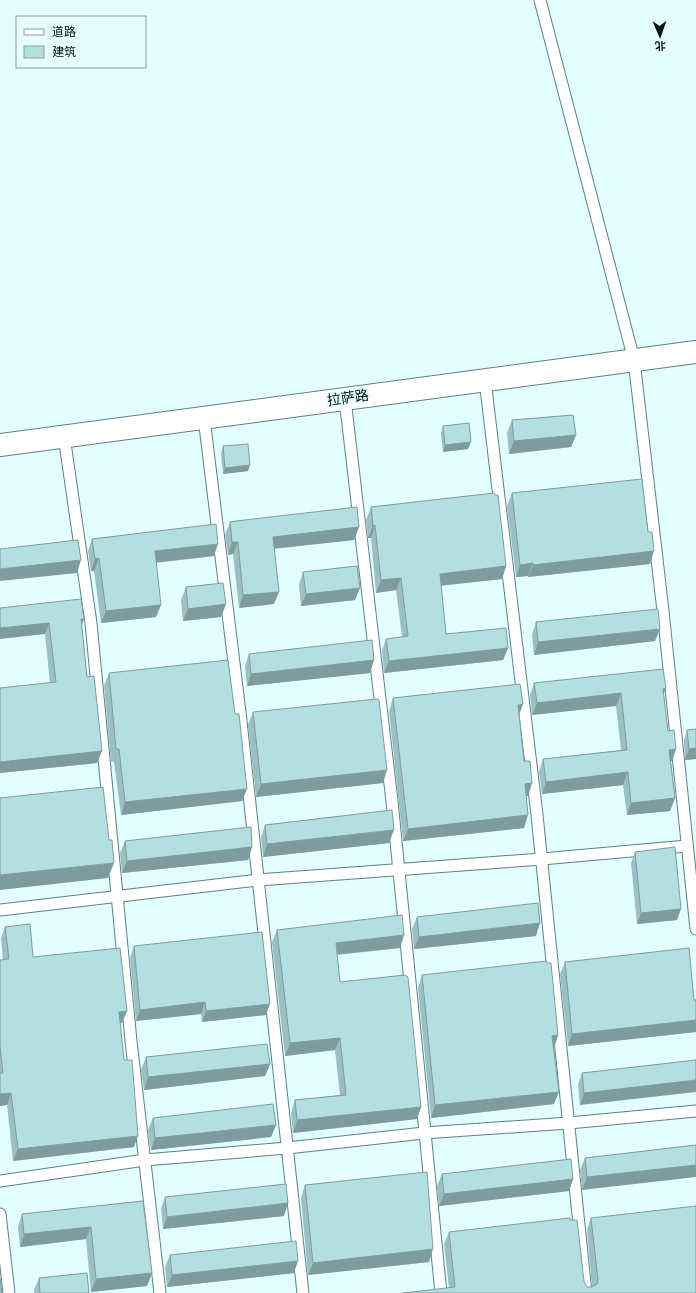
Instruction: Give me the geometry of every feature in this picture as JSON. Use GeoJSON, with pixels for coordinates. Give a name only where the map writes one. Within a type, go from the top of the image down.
{"type":"FeatureCollection","features":[{"type":"Feature","properties":{"kind":"street","name":"拉萨路"},"geometry":{"type":"LineString","coordinates":[[0,445],[696,352]]}},
{"type":"Feature","properties":{"kind":"lane"},"geometry":{"type":"LineString","coordinates":[[540,0],[634,360],[663,611],[696,929]]}},
{"type":"Feature","properties":{"kind":"lane"},"geometry":{"type":"LineString","coordinates":[[485,380],[542,859],[586,1293]]}},
{"type":"Feature","properties":{"kind":"lane"},"geometry":{"type":"LineString","coordinates":[[345,399],[398,868],[441,1293]]}},
{"type":"Feature","properties":{"kind":"lane"},"geometry":{"type":"LineString","coordinates":[[204,418],[241,719],[303,1293]]}},
{"type":"Feature","properties":{"kind":"lane"},"geometry":{"type":"LineString","coordinates":[[64,436],[91,623],[145,1160],[160,1293]]}},
{"type":"Feature","properties":{"kind":"lane"},"geometry":{"type":"LineString","coordinates":[[0,910],[258,880],[398,868],[542,859],[687,846]]}},
{"type":"Feature","properties":{"kind":"lane"},"geometry":{"type":"LineString","coordinates":[[0,1181],[145,1160],[287,1148],[424,1133],[569,1123],[696,1111]]}},
{"type":"Feature","properties":{"kind":"lane"},"geometry":{"type":"LineString","coordinates":[[0,1214],[9,1293]]}},
{"type":"Feature","properties":{"kind":"building"},"geometry":{"type":"Polygon","coordinates":[[[573,415],[576,435],[514,441],[512,420],[573,415]]]}},
{"type":"Feature","properties":{"kind":"building"},"geometry":{"type":"Polygon","coordinates":[[[469,423],[471,442],[445,445],[443,426],[469,423]]]}},
{"type":"Feature","properties":{"kind":"building"},"geometry":{"type":"Polygon","coordinates":[[[248,444],[250,465],[225,468],[223,446],[248,444]]]}},
{"type":"Feature","properties":{"kind":"building"},"geometry":{"type":"Polygon","coordinates":[[[642,479],[648,532],[652,532],[654,551],[533,565],[533,563],[520,565],[512,493],[642,479]]]}},
{"type":"Feature","properties":{"kind":"building"},"geometry":{"type":"Polygon","coordinates":[[[494,493],[495,495],[498,495],[506,566],[440,574],[446,634],[506,628],[508,648],[389,661],[386,639],[408,636],[401,578],[381,580],[375,525],[373,526],[371,507],[494,493]]]}},
{"type":"Feature","properties":{"kind":"building"},"geometry":{"type":"Polygon","coordinates":[[[357,507],[359,527],[273,537],[279,592],[243,595],[238,542],[232,542],[230,522],[357,507]]]}},
{"type":"Feature","properties":{"kind":"building"},"geometry":{"type":"Polygon","coordinates":[[[216,524],[218,544],[155,551],[161,605],[106,611],[99,558],[95,559],[92,539],[216,524]]]}},
{"type":"Feature","properties":{"kind":"building"},"geometry":{"type":"Polygon","coordinates":[[[78,540],[81,560],[0,569],[0,549],[78,540]]]}},
{"type":"Feature","properties":{"kind":"building"},"geometry":{"type":"Polygon","coordinates":[[[357,566],[360,588],[306,594],[303,572],[357,566]]]}},
{"type":"Feature","properties":{"kind":"building"},"geometry":{"type":"Polygon","coordinates":[[[223,583],[226,604],[188,609],[186,587],[223,583]]]}},
{"type":"Feature","properties":{"kind":"building"},"geometry":{"type":"Polygon","coordinates":[[[81,599],[84,619],[81,619],[87,677],[94,676],[102,751],[0,762],[0,688],[56,682],[49,623],[0,628],[0,608],[81,599]]]}},
{"type":"Feature","properties":{"kind":"building"},"geometry":{"type":"Polygon","coordinates":[[[658,609],[660,629],[538,642],[536,622],[658,609]]]}},
{"type":"Feature","properties":{"kind":"building"},"geometry":{"type":"Polygon","coordinates":[[[372,640],[374,660],[251,674],[249,654],[372,640]]]}},
{"type":"Feature","properties":{"kind":"building"},"geometry":{"type":"Polygon","coordinates":[[[228,660],[235,714],[239,714],[247,789],[125,802],[119,749],[116,749],[109,673],[228,660]]]}},
{"type":"Feature","properties":{"kind":"building"},"geometry":{"type":"Polygon","coordinates":[[[663,669],[666,688],[663,689],[668,731],[674,730],[676,749],[669,750],[675,798],[631,803],[628,772],[546,782],[543,759],[627,750],[621,693],[537,703],[534,683],[663,669]]]}},
{"type":"Feature","properties":{"kind":"building"},"geometry":{"type":"Polygon","coordinates":[[[520,684],[523,704],[518,705],[524,761],[530,761],[532,783],[525,784],[528,815],[408,829],[393,698],[520,684]]]}},
{"type":"Feature","properties":{"kind":"building"},"geometry":{"type":"Polygon","coordinates":[[[379,700],[387,770],[261,784],[253,712],[379,700]]]}},
{"type":"Feature","properties":{"kind":"building"},"geometry":{"type":"Polygon","coordinates":[[[696,729],[696,748],[689,749],[687,730],[696,729]]]}},
{"type":"Feature","properties":{"kind":"building"},"geometry":{"type":"Polygon","coordinates":[[[103,787],[109,840],[112,840],[114,863],[0,875],[0,798],[103,787]]]}},
{"type":"Feature","properties":{"kind":"building"},"geometry":{"type":"Polygon","coordinates":[[[392,810],[394,830],[267,844],[265,825],[392,810]]]}},
{"type":"Feature","properties":{"kind":"building"},"geometry":{"type":"Polygon","coordinates":[[[251,827],[252,847],[127,861],[125,841],[251,827]]]}},
{"type":"Feature","properties":{"kind":"building"},"geometry":{"type":"Polygon","coordinates":[[[675,847],[681,909],[641,913],[635,852],[675,847]]]}},
{"type":"Feature","properties":{"kind":"building"},"geometry":{"type":"Polygon","coordinates":[[[538,903],[540,923],[419,937],[417,917],[538,903]]]}},
{"type":"Feature","properties":{"kind":"building"},"geometry":{"type":"Polygon","coordinates":[[[402,915],[404,935],[336,943],[340,982],[405,975],[408,977],[421,1107],[297,1120],[295,1100],[346,1095],[340,1038],[290,1043],[277,930],[402,915]]]}},
{"type":"Feature","properties":{"kind":"building"},"geometry":{"type":"Polygon","coordinates":[[[30,924],[33,957],[120,948],[127,1011],[119,1012],[124,1060],[132,1060],[138,1136],[18,1149],[11,1093],[0,1094],[0,1073],[3,1073],[0,1046],[0,960],[9,959],[5,927],[30,924]]]}},
{"type":"Feature","properties":{"kind":"building"},"geometry":{"type":"Polygon","coordinates":[[[262,932],[270,1004],[206,1011],[205,1002],[140,1010],[134,946],[262,932]]]}},
{"type":"Feature","properties":{"kind":"building"},"geometry":{"type":"Polygon","coordinates":[[[689,948],[694,1000],[696,1000],[696,1020],[572,1034],[565,962],[689,948]]]}},
{"type":"Feature","properties":{"kind":"building"},"geometry":{"type":"Polygon","coordinates":[[[547,961],[547,963],[551,963],[558,1035],[552,1036],[559,1092],[435,1105],[422,975],[547,961]]]}},
{"type":"Feature","properties":{"kind":"building"},"geometry":{"type":"Polygon","coordinates":[[[267,1044],[270,1064],[148,1077],[146,1057],[267,1044]]]}},
{"type":"Feature","properties":{"kind":"building"},"geometry":{"type":"Polygon","coordinates":[[[696,1060],[696,1080],[584,1093],[582,1073],[696,1060]]]}},
{"type":"Feature","properties":{"kind":"building"},"geometry":{"type":"Polygon","coordinates":[[[273,1104],[276,1125],[155,1138],[153,1118],[273,1104]]]}},
{"type":"Feature","properties":{"kind":"building"},"geometry":{"type":"Polygon","coordinates":[[[696,1145],[696,1165],[587,1177],[585,1158],[696,1145]]]}},
{"type":"Feature","properties":{"kind":"building"},"geometry":{"type":"Polygon","coordinates":[[[571,1159],[573,1179],[444,1194],[442,1174],[571,1159]]]}},
{"type":"Feature","properties":{"kind":"building"},"geometry":{"type":"Polygon","coordinates":[[[427,1172],[433,1249],[313,1263],[305,1185],[427,1172]]]}},
{"type":"Feature","properties":{"kind":"building"},"geometry":{"type":"Polygon","coordinates":[[[286,1184],[288,1203],[167,1217],[165,1197],[286,1184]]]}},
{"type":"Feature","properties":{"kind":"building"},"geometry":{"type":"Polygon","coordinates":[[[143,1201],[152,1273],[96,1279],[91,1227],[24,1234],[22,1214],[143,1201]]]}},
{"type":"Feature","properties":{"kind":"building"},"geometry":{"type":"Polygon","coordinates":[[[696,1206],[696,1293],[403,1293],[455,1287],[449,1232],[570,1218],[570,1220],[577,1220],[584,1281],[587,1287],[592,1287],[597,1284],[598,1280],[591,1218],[696,1206]]]}},
{"type":"Feature","properties":{"kind":"building"},"geometry":{"type":"Polygon","coordinates":[[[296,1241],[298,1261],[172,1275],[170,1255],[296,1241]]]}},
{"type":"Feature","properties":{"kind":"building"},"geometry":{"type":"Polygon","coordinates":[[[87,1273],[89,1293],[40,1293],[39,1278],[87,1273]]]}},
{"type":"Feature","properties":{"kind":"building"},"geometry":{"type":"Polygon","coordinates":[[[0,1278],[2,1293],[0,1293],[0,1278]]]}}]}
